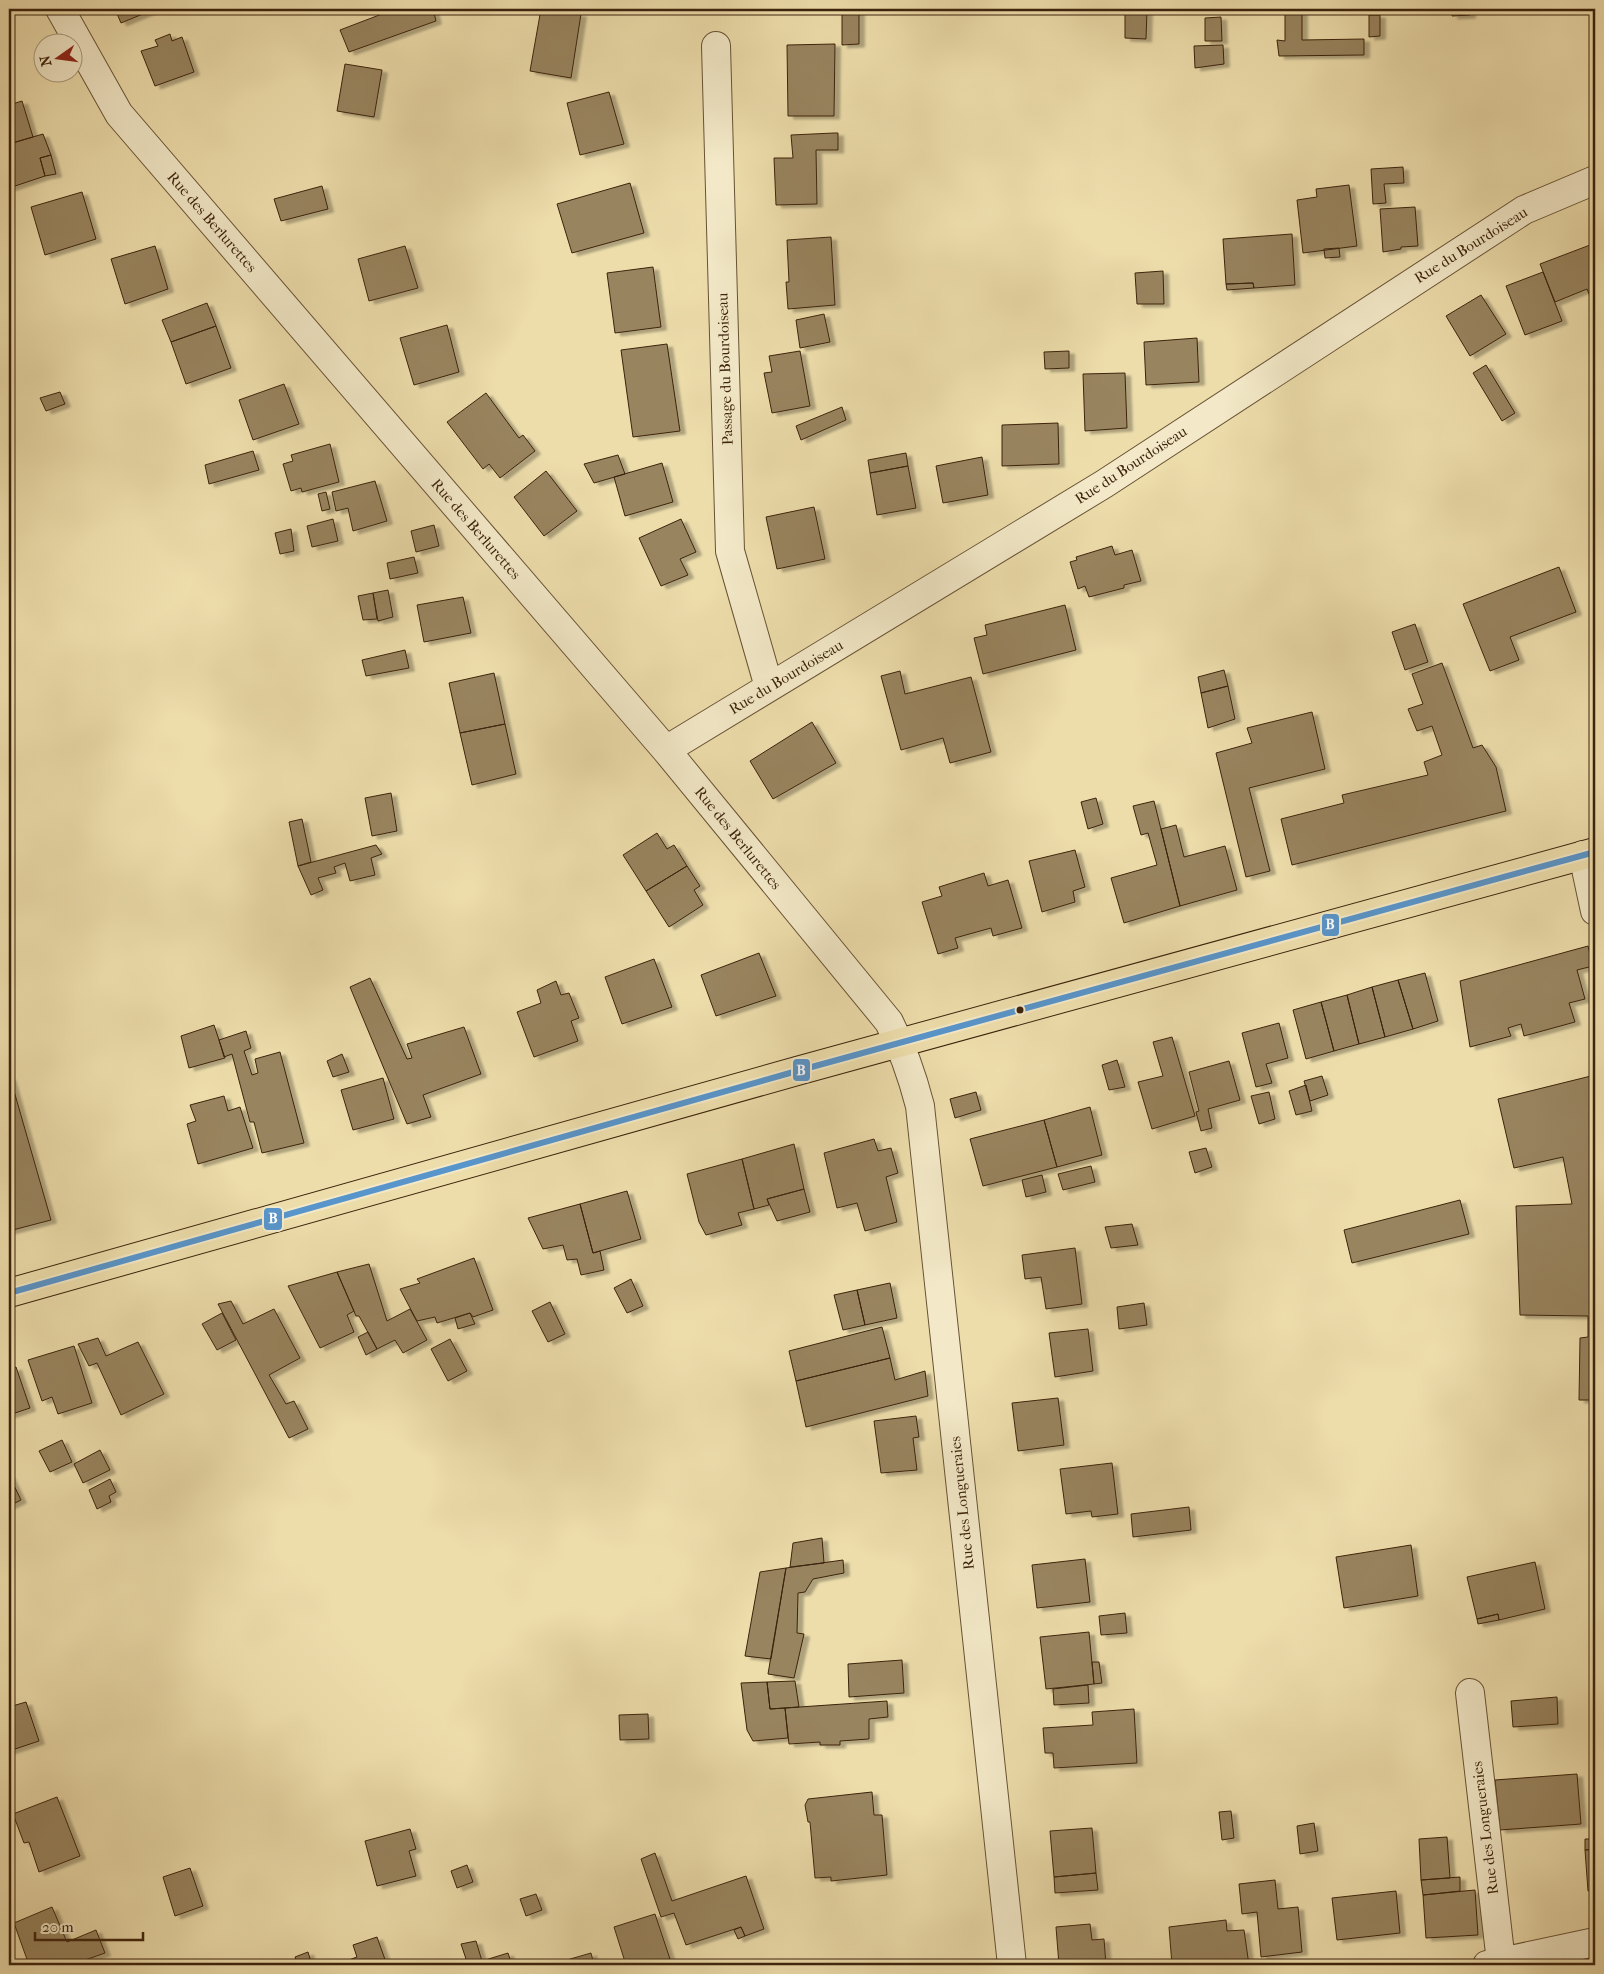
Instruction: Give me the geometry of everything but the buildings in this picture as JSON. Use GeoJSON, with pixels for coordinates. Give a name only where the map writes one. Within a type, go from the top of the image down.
{"type":"FeatureCollection","features":[{"type":"Feature","properties":{"kind":"main road"},"geometry":{"type":"LineString","coordinates":[[9,1293],[1589,854]]}},
{"type":"Feature","properties":{"kind":"street","name":"Rue des Berlurettes"},"geometry":{"type":"LineString","coordinates":[[60,9],[119,114],[666,750],[890,1022],[900,1044]]}},
{"type":"Feature","properties":{"kind":"street","name":"Passage du Bourdoiseau"},"geometry":{"type":"LineString","coordinates":[[716,46],[730,551],[769,687]]}},
{"type":"Feature","properties":{"kind":"street","name":"Rue du Bourdoiseau"},"geometry":{"type":"LineString","coordinates":[[666,750],[1104,484],[1524,210],[1595,180]]}},
{"type":"Feature","properties":{"kind":"street"},"geometry":{"type":"LineString","coordinates":[[1589,854],[1595,911]]}},
{"type":"Feature","properties":{"kind":"street","name":"Rue des Longueraies"},"geometry":{"type":"LineString","coordinates":[[900,1044],[911,1070],[920,1106],[1012,1965]]}},
{"type":"Feature","properties":{"kind":"street","name":"Rue des Longueraies"},"geometry":{"type":"LineString","coordinates":[[1470,1693],[1494,1964],[1595,1942]]}},
{"type":"Feature","properties":{"kind":"transit line","name":"B"},"geometry":{"type":"LineString","coordinates":[[9,1293],[797,1071],[1595,852]]}}]}
